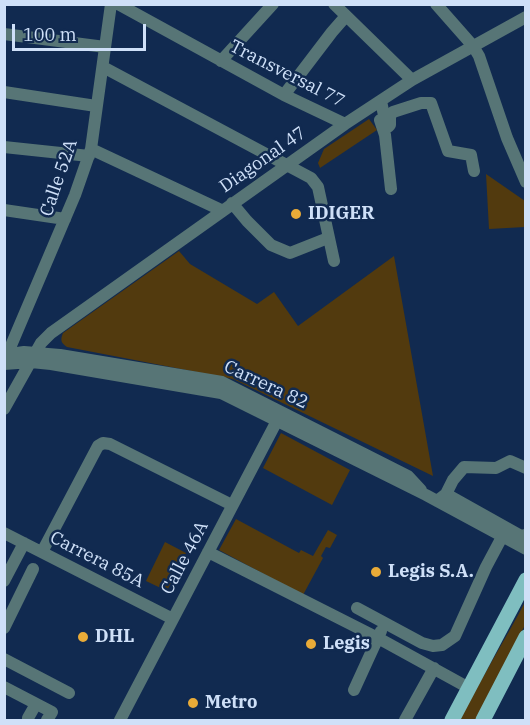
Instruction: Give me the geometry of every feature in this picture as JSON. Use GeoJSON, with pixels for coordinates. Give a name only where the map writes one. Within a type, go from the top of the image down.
{"type":"FeatureCollection","features":[{"type":"Feature","properties":{"kind":"main road"},"geometry":{"type":"LineString","coordinates":[[452,720],[525,580]]}},
{"type":"Feature","properties":{"kind":"main road"},"geometry":{"type":"LineString","coordinates":[[483,720],[525,637]]}},
{"type":"Feature","properties":{"kind":"street","name":"Calle 52A"},"geometry":{"type":"LineString","coordinates":[[5,358],[65,219],[90,153],[111,4]]}},
{"type":"Feature","properties":{"kind":"street","name":"Transversal 77"},"geometry":{"type":"LineString","coordinates":[[118,4],[284,95],[345,124]]}},
{"type":"Feature","properties":{"kind":"street"},"geometry":{"type":"LineString","coordinates":[[221,61],[273,4]]}},
{"type":"Feature","properties":{"kind":"street"},"geometry":{"type":"LineString","coordinates":[[334,4],[412,80]]}},
{"type":"Feature","properties":{"kind":"street"},"geometry":{"type":"LineString","coordinates":[[435,4],[474,46],[525,182]]}},
{"type":"Feature","properties":{"kind":"street"},"geometry":{"type":"LineString","coordinates":[[284,95],[346,16]]}},
{"type":"Feature","properties":{"kind":"street","name":"Diagonal 47"},"geometry":{"type":"LineString","coordinates":[[33,358],[41,343],[51,333],[232,202],[412,80],[525,17]]}},
{"type":"Feature","properties":{"kind":"street"},"geometry":{"type":"LineString","coordinates":[[5,35],[105,47]]}},
{"type":"Feature","properties":{"kind":"street"},"geometry":{"type":"LineString","coordinates":[[102,67],[311,178],[318,187],[334,261]]}},
{"type":"Feature","properties":{"kind":"street"},"geometry":{"type":"LineString","coordinates":[[4,92],[96,106]]}},
{"type":"Feature","properties":{"kind":"street"},"geometry":{"type":"LineString","coordinates":[[377,103],[388,127],[393,112],[422,103],[431,103],[448,151],[471,156],[474,171]]}},
{"type":"Feature","properties":{"kind":"street"},"geometry":{"type":"LineString","coordinates":[[377,103],[386,135],[391,189]]}},
{"type":"Feature","properties":{"kind":"street"},"geometry":{"type":"LineString","coordinates":[[4,147],[90,153],[221,210]]}},
{"type":"Feature","properties":{"kind":"street"},"geometry":{"type":"LineString","coordinates":[[232,202],[271,245],[290,253],[328,238]]}},
{"type":"Feature","properties":{"kind":"street"},"geometry":{"type":"LineString","coordinates":[[5,212],[65,219]]}},
{"type":"Feature","properties":{"kind":"street","name":"Carrera 82"},"geometry":{"type":"LineString","coordinates":[[5,358],[33,358],[207,378],[232,386],[279,417],[408,476],[436,497],[525,549]]}},
{"type":"Feature","properties":{"kind":"street"},"geometry":{"type":"LineString","coordinates":[[4,409],[33,358]]}},
{"type":"Feature","properties":{"kind":"street","name":"Calle 46A"},"geometry":{"type":"LineString","coordinates":[[120,720],[279,417]]}},
{"type":"Feature","properties":{"kind":"street"},"geometry":{"type":"LineString","coordinates":[[42,552],[98,446],[103,443],[110,444],[232,506]]}},
{"type":"Feature","properties":{"kind":"street"},"geometry":{"type":"LineString","coordinates":[[525,468],[510,461],[496,468],[464,468],[436,497],[521,536],[525,535]]}},
{"type":"Feature","properties":{"kind":"street","name":"Carrera 85A"},"geometry":{"type":"LineString","coordinates":[[4,533],[173,619]]}},
{"type":"Feature","properties":{"kind":"street"},"geometry":{"type":"LineString","coordinates":[[357,608],[422,643],[433,646],[442,645],[455,636],[502,537]]}},
{"type":"Feature","properties":{"kind":"street"},"geometry":{"type":"LineString","coordinates":[[4,581],[24,543]]}},
{"type":"Feature","properties":{"kind":"street"},"geometry":{"type":"LineString","coordinates":[[208,552],[378,638],[469,688]]}},
{"type":"Feature","properties":{"kind":"street"},"geometry":{"type":"LineString","coordinates":[[4,628],[33,569]]}},
{"type":"Feature","properties":{"kind":"street"},"geometry":{"type":"LineString","coordinates":[[354,690],[385,623]]}},
{"type":"Feature","properties":{"kind":"street"},"geometry":{"type":"LineString","coordinates":[[491,720],[525,654]]}},
{"type":"Feature","properties":{"kind":"street"},"geometry":{"type":"LineString","coordinates":[[4,659],[69,693]]}},
{"type":"Feature","properties":{"kind":"street"},"geometry":{"type":"LineString","coordinates":[[405,720],[434,668]]}},
{"type":"Feature","properties":{"kind":"street"},"geometry":{"type":"LineString","coordinates":[[4,687],[52,712],[48,720]]}},
{"type":"Feature","properties":{"kind":"street"},"geometry":{"type":"LineString","coordinates":[[29,720],[36,704]]}},
{"type":"Feature","properties":{"kind":"shaded area"},"geometry":{"type":"Polygon","coordinates":[[[369,119],[377,130],[320,168],[318,163],[324,149],[369,119]]]}},
{"type":"Feature","properties":{"kind":"shaded area"},"geometry":{"type":"Polygon","coordinates":[[[486,174],[525,201],[525,227],[489,229],[486,174]]]}},
{"type":"Feature","properties":{"kind":"shaded area"},"geometry":{"type":"Polygon","coordinates":[[[179,251],[190,264],[257,304],[274,292],[298,326],[394,256],[433,476],[233,379],[67,347],[63,344],[61,339],[63,333],[179,251]]]}},
{"type":"Feature","properties":{"kind":"shaded area"},"geometry":{"type":"Polygon","coordinates":[[[281,433],[350,470],[332,505],[263,468],[281,433]]]}},
{"type":"Feature","properties":{"kind":"shaded area"},"geometry":{"type":"Polygon","coordinates":[[[236,519],[299,553],[301,550],[313,556],[328,530],[337,535],[330,548],[326,547],[321,556],[323,558],[303,595],[219,550],[236,519]]]}},
{"type":"Feature","properties":{"kind":"shaded area"},"geometry":{"type":"Polygon","coordinates":[[[165,542],[186,553],[167,591],[146,581],[165,542]]]}},
{"type":"Feature","properties":{"kind":"shaded area"},"geometry":{"type":"Polygon","coordinates":[[[525,602],[525,625],[476,720],[460,720],[476,690],[525,602]]]}},
{"type":"Feature","properties":{"kind":"place","name":"IDIGER"},"geometry":{"type":"Point","coordinates":[296,214]}},
{"type":"Feature","properties":{"kind":"place","name":"Legis S.A."},"geometry":{"type":"Point","coordinates":[376,572]}},
{"type":"Feature","properties":{"kind":"place","name":"DHL"},"geometry":{"type":"Point","coordinates":[83,637]}},
{"type":"Feature","properties":{"kind":"place","name":"Legis"},"geometry":{"type":"Point","coordinates":[311,644]}},
{"type":"Feature","properties":{"kind":"place","name":"Metro"},"geometry":{"type":"Point","coordinates":[193,703]}}]}
